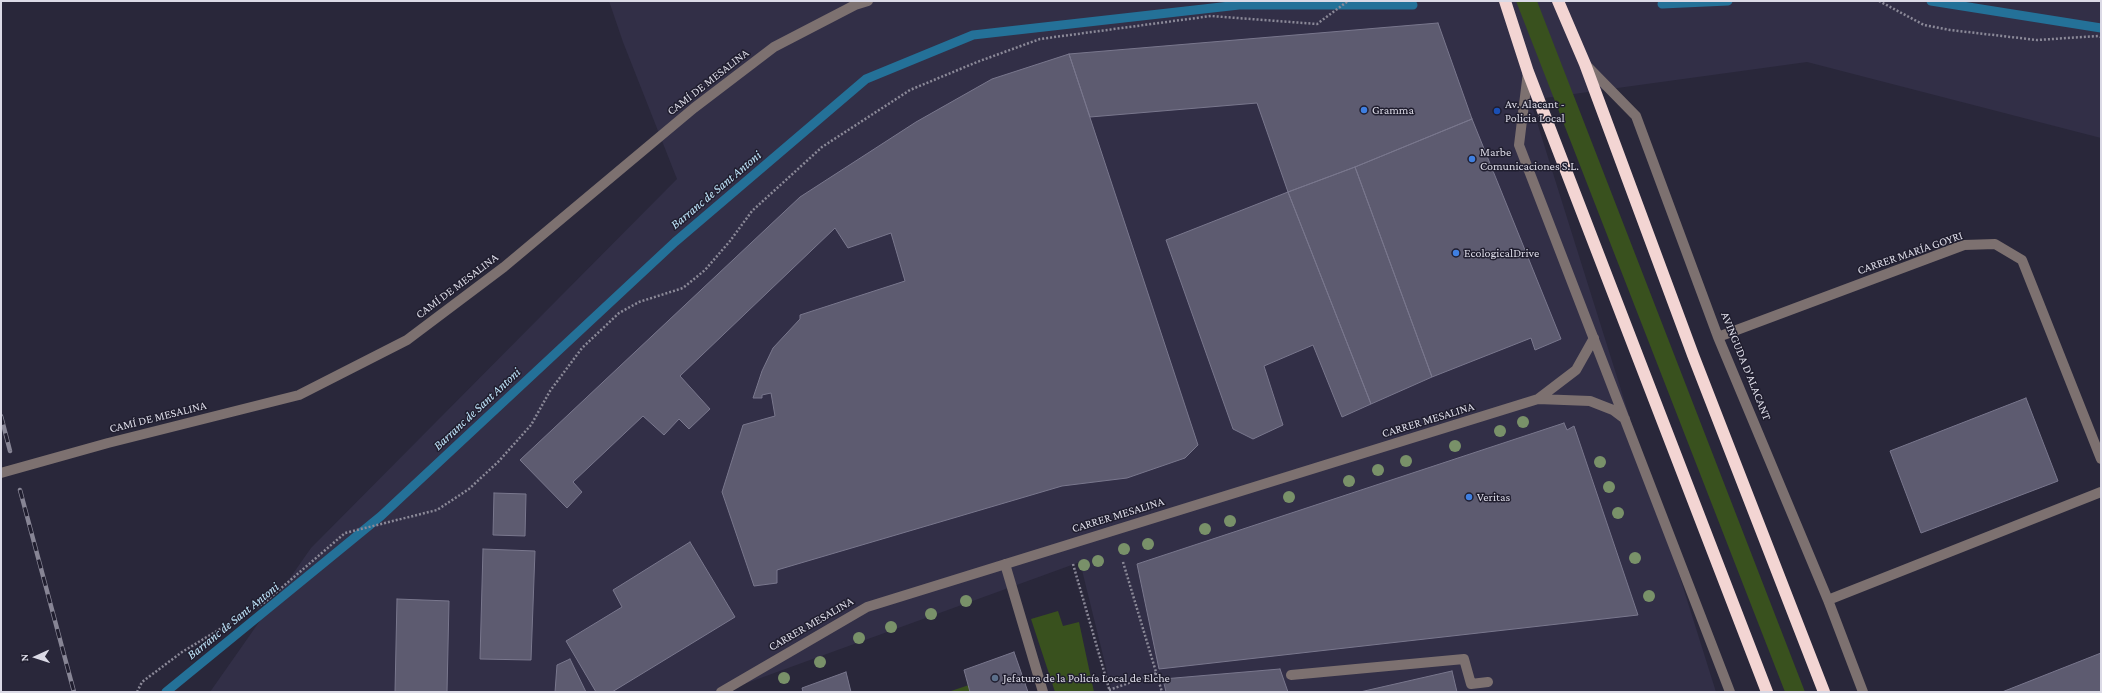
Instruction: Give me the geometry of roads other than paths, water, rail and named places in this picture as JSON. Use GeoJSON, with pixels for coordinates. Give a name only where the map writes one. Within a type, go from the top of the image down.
{"type":"FeatureCollection","features":[{"type":"Feature","properties":{"kind":"highway"},"geometry":{"type":"LineString","coordinates":[[1505,1],[1528,72],[1767,692]]}},
{"type":"Feature","properties":{"kind":"highway","name":"AVINGUDA D'ALACANT"},"geometry":{"type":"LineString","coordinates":[[1558,1],[1585,64],[1693,355],[1824,692]]}},
{"type":"Feature","properties":{"kind":"street","name":"CAMÍ DE MESALINA"},"geometry":{"type":"LineString","coordinates":[[1,473],[50,459],[299,396],[407,340],[504,267],[694,108],[774,47],[854,5],[868,1]]}},
{"type":"Feature","properties":{"kind":"street","name":"AVINGUDA D'ALACANT"},"geometry":{"type":"LineString","coordinates":[[1585,64],[1636,116],[1718,337],[1828,600],[1863,692]]}},
{"type":"Feature","properties":{"kind":"street"},"geometry":{"type":"LineString","coordinates":[[1528,72],[1519,145],[1730,692]]}},
{"type":"Feature","properties":{"kind":"street","name":"CARRER MARÍA GOYRI"},"geometry":{"type":"LineString","coordinates":[[1718,337],[1964,245],[1995,244],[2022,260],[2101,458]]}},
{"type":"Feature","properties":{"kind":"street","name":"CARRER MESALINA"},"geometry":{"type":"LineString","coordinates":[[1538,399],[1576,370],[1594,338]]}},
{"type":"Feature","properties":{"kind":"street","name":"CARRER MESALINA"},"geometry":{"type":"LineString","coordinates":[[721,692],[866,607],[1538,399],[1590,401],[1613,410],[1625,419]]}},
{"type":"Feature","properties":{"kind":"street"},"geometry":{"type":"LineString","coordinates":[[1828,600],[2101,492]]}},
{"type":"Feature","properties":{"kind":"street"},"geometry":{"type":"LineString","coordinates":[[1005,564],[1043,692]]}},
{"type":"Feature","properties":{"kind":"street"},"geometry":{"type":"LineString","coordinates":[[1291,675],[1464,659],[1471,684],[1488,682]]}},
{"type":"Feature","properties":{"kind":"waterway","name":"Barranc de Sant Antoni"},"geometry":{"type":"LineString","coordinates":[[1662,4],[1728,1]]}},
{"type":"Feature","properties":{"kind":"waterway","name":"Barranc de Sant Antoni"},"geometry":{"type":"LineString","coordinates":[[1931,1],[2101,28]]}},
{"type":"Feature","properties":{"kind":"waterway","name":"Barranc de Sant Antoni"},"geometry":{"type":"LineString","coordinates":[[166,692],[381,516],[675,242],[866,79],[973,35],[1239,5],[1413,5]]}},
{"type":"Feature","properties":{"kind":"railway"},"geometry":{"type":"LineString","coordinates":[[1,416],[10,451]]}},
{"type":"Feature","properties":{"kind":"railway"},"geometry":{"type":"LineString","coordinates":[[20,490],[74,692]]}},
{"type":"Feature","properties":{"kind":"place","name":"Gramma"},"geometry":{"type":"Point","coordinates":[1364,110]}},
{"type":"Feature","properties":{"kind":"place","name":"Av. Alacant - Policia Local"},"geometry":{"type":"Point","coordinates":[1497,111]}},
{"type":"Feature","properties":{"kind":"place","name":"Marbe Comunicaciones S.L."},"geometry":{"type":"Point","coordinates":[1472,159]}},
{"type":"Feature","properties":{"kind":"place","name":"EcologicalDrive"},"geometry":{"type":"Point","coordinates":[1456,253]}},
{"type":"Feature","properties":{"kind":"place","name":"Veritas"},"geometry":{"type":"Point","coordinates":[1469,497]}},
{"type":"Feature","properties":{"kind":"place","name":"Jefatura de la Policía Local de Elche"},"geometry":{"type":"Point","coordinates":[995,678]}}]}
